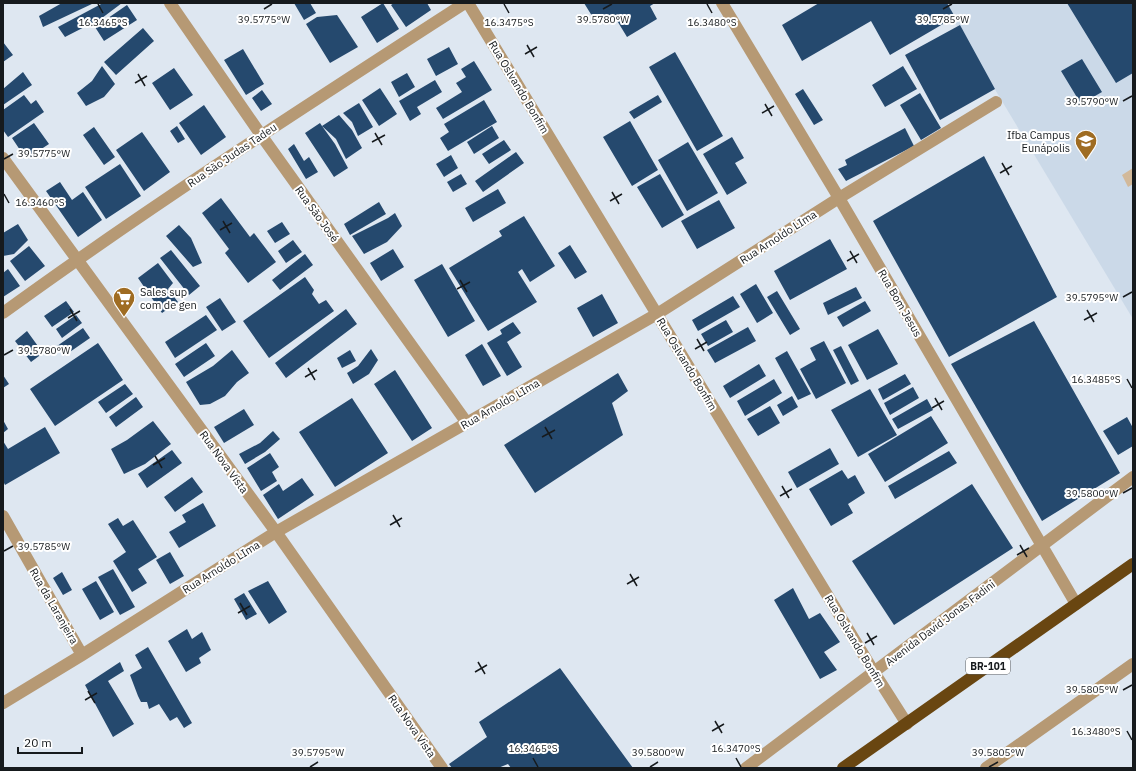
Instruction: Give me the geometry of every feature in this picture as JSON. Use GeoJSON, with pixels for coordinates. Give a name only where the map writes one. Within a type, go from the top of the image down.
{"type":"FeatureCollection","features":[{"type":"Feature","properties":{"kind":"highway","name":"BR-101"},"geometry":{"type":"LineString","coordinates":[[842,768],[1133,564]]}},
{"type":"Feature","properties":{"kind":"street","name":"Rua São José"},"geometry":{"type":"LineString","coordinates":[[170,3],[261,135],[467,423]]}},
{"type":"Feature","properties":{"kind":"street","name":"Rua São Judas Tadeu"},"geometry":{"type":"LineString","coordinates":[[3,313],[77,260],[261,135],[464,3]]}},
{"type":"Feature","properties":{"kind":"street","name":"Rua Oslvando Bonfim"},"geometry":{"type":"LineString","coordinates":[[468,3],[906,724]]}},
{"type":"Feature","properties":{"kind":"street","name":"Rua Bom Jesus"},"geometry":{"type":"LineString","coordinates":[[722,3],[839,198],[1076,604]]}},
{"type":"Feature","properties":{"kind":"street","name":"Rua Arnoldo LIma"},"geometry":{"type":"LineString","coordinates":[[3,703],[82,655],[276,532],[657,314],[839,198],[996,102]]}},
{"type":"Feature","properties":{"kind":"street","name":"Rua Nova Vista"},"geometry":{"type":"LineString","coordinates":[[3,158],[276,532],[442,768]]}},
{"type":"Feature","properties":{"kind":"street","name":"Avenida David Jonas Fadini"},"geometry":{"type":"LineString","coordinates":[[746,768],[1133,476]]}},
{"type":"Feature","properties":{"kind":"street","name":"Rua da Laranjeira"},"geometry":{"type":"LineString","coordinates":[[3,516],[82,655]]}},
{"type":"Feature","properties":{"kind":"street"},"geometry":{"type":"LineString","coordinates":[[986,768],[1133,664]]}},
{"type":"Feature","properties":{"kind":"shaded area","name":"Ifba Campus Eunápolis"},"geometry":{"type":"Polygon","coordinates":[[[943,3],[1133,3],[1133,319],[943,3]]]}},
{"type":"Feature","properties":{"kind":"shaded area"},"geometry":{"type":"Polygon","coordinates":[[[1133,168],[1133,184],[1128,187],[1122,175],[1133,168]]]}},
{"type":"Feature","properties":{"kind":"building"},"geometry":{"type":"Polygon","coordinates":[[[62,3],[94,3],[43,27],[39,16],[62,3]]]}},
{"type":"Feature","properties":{"kind":"building"},"geometry":{"type":"Polygon","coordinates":[[[103,3],[122,3],[102,18],[65,37],[58,27],[103,3]]]}},
{"type":"Feature","properties":{"kind":"building"},"geometry":{"type":"Polygon","coordinates":[[[294,3],[310,3],[316,13],[304,20],[294,3]]]}},
{"type":"Feature","properties":{"kind":"building"},"geometry":{"type":"Polygon","coordinates":[[[383,3],[399,29],[377,43],[361,17],[383,3]]]}},
{"type":"Feature","properties":{"kind":"building"},"geometry":{"type":"Polygon","coordinates":[[[394,3],[427,3],[431,10],[406,27],[391,5],[394,3]]]}},
{"type":"Feature","properties":{"kind":"building"},"geometry":{"type":"Polygon","coordinates":[[[584,3],[655,3],[650,6],[657,19],[627,37],[613,14],[597,24],[584,3]]]}},
{"type":"Feature","properties":{"kind":"building"},"geometry":{"type":"Polygon","coordinates":[[[819,3],[947,3],[955,17],[890,55],[871,21],[802,61],[782,25],[819,3]]]}},
{"type":"Feature","properties":{"kind":"building"},"geometry":{"type":"Polygon","coordinates":[[[1067,3],[1133,3],[1133,73],[1116,83],[1067,3]]]}},
{"type":"Feature","properties":{"kind":"building"},"geometry":{"type":"Polygon","coordinates":[[[127,5],[137,20],[104,41],[95,27],[127,5]]]}},
{"type":"Feature","properties":{"kind":"building"},"geometry":{"type":"Polygon","coordinates":[[[337,15],[358,47],[330,63],[306,24],[317,17],[337,15]]]}},
{"type":"Feature","properties":{"kind":"building"},"geometry":{"type":"Polygon","coordinates":[[[960,25],[995,89],[940,120],[905,55],[960,25]]]}},
{"type":"Feature","properties":{"kind":"building"},"geometry":{"type":"Polygon","coordinates":[[[143,28],[154,41],[116,75],[104,62],[143,28]]]}},
{"type":"Feature","properties":{"kind":"building"},"geometry":{"type":"Polygon","coordinates":[[[3,42],[13,55],[3,62],[3,42]]]}},
{"type":"Feature","properties":{"kind":"building"},"geometry":{"type":"Polygon","coordinates":[[[449,47],[458,64],[436,76],[427,59],[449,47]]]}},
{"type":"Feature","properties":{"kind":"building"},"geometry":{"type":"Polygon","coordinates":[[[243,49],[264,84],[246,95],[224,60],[243,49]]]}},
{"type":"Feature","properties":{"kind":"building"},"geometry":{"type":"Polygon","coordinates":[[[675,52],[723,136],[697,151],[649,67],[675,52]]]}},
{"type":"Feature","properties":{"kind":"building"},"geometry":{"type":"Polygon","coordinates":[[[1082,59],[1102,92],[1081,104],[1061,71],[1082,59]]]}},
{"type":"Feature","properties":{"kind":"building"},"geometry":{"type":"Polygon","coordinates":[[[474,61],[492,90],[443,119],[436,108],[462,92],[456,83],[466,77],[461,69],[474,61]]]}},
{"type":"Feature","properties":{"kind":"building"},"geometry":{"type":"Polygon","coordinates":[[[102,66],[115,84],[104,97],[86,106],[77,93],[92,81],[102,66]]]}},
{"type":"Feature","properties":{"kind":"building"},"geometry":{"type":"Polygon","coordinates":[[[903,66],[917,89],[885,107],[872,85],[903,66]]]}},
{"type":"Feature","properties":{"kind":"building"},"geometry":{"type":"Polygon","coordinates":[[[174,68],[193,95],[170,110],[152,83],[174,68]]]}},
{"type":"Feature","properties":{"kind":"building"},"geometry":{"type":"Polygon","coordinates":[[[23,72],[32,85],[3,105],[3,89],[23,72]]]}},
{"type":"Feature","properties":{"kind":"building"},"geometry":{"type":"Polygon","coordinates":[[[407,73],[415,87],[399,97],[391,82],[407,73]]]}},
{"type":"Feature","properties":{"kind":"building"},"geometry":{"type":"Polygon","coordinates":[[[435,80],[442,92],[417,107],[421,114],[410,121],[399,101],[435,80]]]}},
{"type":"Feature","properties":{"kind":"building"},"geometry":{"type":"Polygon","coordinates":[[[380,88],[397,114],[379,126],[362,100],[380,88]]]}},
{"type":"Feature","properties":{"kind":"building"},"geometry":{"type":"Polygon","coordinates":[[[803,89],[823,120],[814,125],[795,94],[803,89]]]}},
{"type":"Feature","properties":{"kind":"building"},"geometry":{"type":"Polygon","coordinates":[[[262,90],[272,104],[261,111],[252,98],[262,90]]]}},
{"type":"Feature","properties":{"kind":"building"},"geometry":{"type":"Polygon","coordinates":[[[920,93],[941,128],[921,140],[900,105],[920,93]]]}},
{"type":"Feature","properties":{"kind":"building"},"geometry":{"type":"Polygon","coordinates":[[[24,95],[31,104],[36,100],[44,112],[8,137],[3,130],[3,110],[24,95]]]}},
{"type":"Feature","properties":{"kind":"building"},"geometry":{"type":"Polygon","coordinates":[[[658,95],[662,102],[634,119],[629,112],[658,95]]]}},
{"type":"Feature","properties":{"kind":"building"},"geometry":{"type":"Polygon","coordinates":[[[484,100],[497,122],[448,151],[440,138],[449,132],[444,124],[484,100]]]}},
{"type":"Feature","properties":{"kind":"building"},"geometry":{"type":"Polygon","coordinates":[[[359,103],[373,127],[358,136],[352,122],[343,113],[359,103]]]}},
{"type":"Feature","properties":{"kind":"building"},"geometry":{"type":"Polygon","coordinates":[[[204,105],[226,137],[201,155],[179,123],[204,105]]]}},
{"type":"Feature","properties":{"kind":"building"},"geometry":{"type":"Polygon","coordinates":[[[339,115],[352,130],[362,148],[346,159],[336,139],[322,126],[339,115]]]}},
{"type":"Feature","properties":{"kind":"building"},"geometry":{"type":"Polygon","coordinates":[[[630,121],[658,170],[632,186],[603,137],[630,121]]]}},
{"type":"Feature","properties":{"kind":"building"},"geometry":{"type":"Polygon","coordinates":[[[34,123],[49,144],[26,159],[12,138],[34,123]]]}},
{"type":"Feature","properties":{"kind":"building"},"geometry":{"type":"Polygon","coordinates":[[[320,123],[335,144],[348,168],[334,177],[305,133],[320,123]]]}},
{"type":"Feature","properties":{"kind":"building"},"geometry":{"type":"Polygon","coordinates":[[[177,126],[185,139],[178,143],[170,131],[177,126]]]}},
{"type":"Feature","properties":{"kind":"building"},"geometry":{"type":"Polygon","coordinates":[[[492,126],[499,138],[474,154],[467,142],[492,126]]]}},
{"type":"Feature","properties":{"kind":"building"},"geometry":{"type":"Polygon","coordinates":[[[94,127],[115,157],[104,165],[83,135],[94,127]]]}},
{"type":"Feature","properties":{"kind":"building"},"geometry":{"type":"Polygon","coordinates":[[[905,128],[914,146],[846,181],[838,169],[847,165],[845,160],[905,128]]]}},
{"type":"Feature","properties":{"kind":"building"},"geometry":{"type":"Polygon","coordinates":[[[142,132],[170,172],[144,191],[116,150],[142,132]]]}},
{"type":"Feature","properties":{"kind":"building"},"geometry":{"type":"Polygon","coordinates":[[[732,137],[744,158],[735,163],[747,183],[727,195],[703,154],[732,137]]]}},
{"type":"Feature","properties":{"kind":"building"},"geometry":{"type":"Polygon","coordinates":[[[504,140],[511,150],[489,164],[482,154],[504,140]]]}},
{"type":"Feature","properties":{"kind":"building"},"geometry":{"type":"Polygon","coordinates":[[[688,142],[718,193],[687,211],[658,160],[688,142]]]}},
{"type":"Feature","properties":{"kind":"building"},"geometry":{"type":"Polygon","coordinates":[[[294,144],[304,161],[309,157],[318,172],[306,179],[288,149],[294,144]]]}},
{"type":"Feature","properties":{"kind":"building"},"geometry":{"type":"Polygon","coordinates":[[[516,152],[524,163],[483,192],[475,181],[516,152]]]}},
{"type":"Feature","properties":{"kind":"building"},"geometry":{"type":"Polygon","coordinates":[[[451,155],[458,168],[444,177],[436,164],[451,155]]]}},
{"type":"Feature","properties":{"kind":"building"},"geometry":{"type":"Polygon","coordinates":[[[984,156],[1057,297],[949,357],[873,221],[984,156]]]}},
{"type":"Feature","properties":{"kind":"building"},"geometry":{"type":"Polygon","coordinates":[[[120,164],[141,196],[106,219],[85,187],[120,164]]]}},
{"type":"Feature","properties":{"kind":"building"},"geometry":{"type":"Polygon","coordinates":[[[461,174],[467,184],[453,192],[447,182],[461,174]]]}},
{"type":"Feature","properties":{"kind":"building"},"geometry":{"type":"Polygon","coordinates":[[[660,174],[684,215],[662,228],[637,187],[660,174]]]}},
{"type":"Feature","properties":{"kind":"building"},"geometry":{"type":"Polygon","coordinates":[[[60,182],[72,200],[83,192],[102,220],[78,237],[46,191],[60,182]]]}},
{"type":"Feature","properties":{"kind":"building"},"geometry":{"type":"Polygon","coordinates":[[[498,189],[506,203],[473,222],[465,208],[498,189]]]}},
{"type":"Feature","properties":{"kind":"building"},"geometry":{"type":"Polygon","coordinates":[[[221,198],[250,237],[254,233],[276,262],[248,283],[225,253],[229,249],[202,213],[221,198]]]}},
{"type":"Feature","properties":{"kind":"building"},"geometry":{"type":"Polygon","coordinates":[[[719,200],[735,228],[697,249],[681,221],[719,200]]]}},
{"type":"Feature","properties":{"kind":"building"},"geometry":{"type":"Polygon","coordinates":[[[379,202],[386,214],[350,235],[344,224],[379,202]]]}},
{"type":"Feature","properties":{"kind":"building"},"geometry":{"type":"Polygon","coordinates":[[[395,213],[402,226],[387,242],[364,254],[352,236],[395,213]]]}},
{"type":"Feature","properties":{"kind":"building"},"geometry":{"type":"Polygon","coordinates":[[[524,216],[555,266],[530,282],[522,269],[518,272],[537,302],[488,331],[449,268],[502,236],[499,231],[524,216]]]}},
{"type":"Feature","properties":{"kind":"building"},"geometry":{"type":"Polygon","coordinates":[[[282,222],[290,234],[275,243],[267,231],[282,222]]]}},
{"type":"Feature","properties":{"kind":"building"},"geometry":{"type":"Polygon","coordinates":[[[18,224],[28,240],[14,254],[3,256],[3,233],[18,224]]]}},
{"type":"Feature","properties":{"kind":"building"},"geometry":{"type":"Polygon","coordinates":[[[179,225],[191,238],[202,263],[193,267],[166,236],[179,225]]]}},
{"type":"Feature","properties":{"kind":"building"},"geometry":{"type":"Polygon","coordinates":[[[830,239],[847,269],[790,300],[774,271],[830,239]]]}},
{"type":"Feature","properties":{"kind":"building"},"geometry":{"type":"Polygon","coordinates":[[[293,240],[302,252],[286,263],[278,251],[293,240]]]}},
{"type":"Feature","properties":{"kind":"building"},"geometry":{"type":"Polygon","coordinates":[[[570,245],[587,272],[575,279],[558,253],[570,245]]]}},
{"type":"Feature","properties":{"kind":"building"},"geometry":{"type":"Polygon","coordinates":[[[29,246],[45,266],[25,281],[10,261],[29,246]]]}},
{"type":"Feature","properties":{"kind":"building"},"geometry":{"type":"Polygon","coordinates":[[[393,249],[404,267],[381,281],[370,263],[393,249]]]}},
{"type":"Feature","properties":{"kind":"building"},"geometry":{"type":"Polygon","coordinates":[[[171,250],[200,286],[189,295],[160,258],[171,250]]]}},
{"type":"Feature","properties":{"kind":"building"},"geometry":{"type":"Polygon","coordinates":[[[305,254],[313,265],[280,290],[272,280],[305,254]]]}},
{"type":"Feature","properties":{"kind":"building"},"geometry":{"type":"Polygon","coordinates":[[[158,263],[173,283],[168,289],[178,302],[162,313],[138,278],[158,263]]]}},
{"type":"Feature","properties":{"kind":"building"},"geometry":{"type":"Polygon","coordinates":[[[442,264],[475,321],[448,337],[414,280],[442,264]]]}},
{"type":"Feature","properties":{"kind":"building"},"geometry":{"type":"Polygon","coordinates":[[[8,269],[20,286],[3,297],[3,273],[8,269]]]}},
{"type":"Feature","properties":{"kind":"building"},"geometry":{"type":"Polygon","coordinates":[[[305,277],[314,290],[312,294],[319,304],[326,300],[334,311],[269,358],[243,321],[305,277]]]}},
{"type":"Feature","properties":{"kind":"building"},"geometry":{"type":"Polygon","coordinates":[[[756,284],[773,313],[757,323],[740,294],[756,284]]]}},
{"type":"Feature","properties":{"kind":"building"},"geometry":{"type":"Polygon","coordinates":[[[856,287],[862,298],[828,315],[823,303],[856,287]]]}},
{"type":"Feature","properties":{"kind":"building"},"geometry":{"type":"Polygon","coordinates":[[[777,291],[800,329],[790,335],[767,297],[777,291]]]}},
{"type":"Feature","properties":{"kind":"building"},"geometry":{"type":"Polygon","coordinates":[[[602,294],[618,323],[593,337],[577,308],[602,294]]]}},
{"type":"Feature","properties":{"kind":"building"},"geometry":{"type":"Polygon","coordinates":[[[733,296],[740,307],[698,331],[692,320],[733,296]]]}},
{"type":"Feature","properties":{"kind":"building"},"geometry":{"type":"Polygon","coordinates":[[[220,298],[236,322],[222,331],[206,307],[220,298]]]}},
{"type":"Feature","properties":{"kind":"building"},"geometry":{"type":"Polygon","coordinates":[[[66,301],[74,312],[52,327],[44,316],[66,301]]]}},
{"type":"Feature","properties":{"kind":"building"},"geometry":{"type":"Polygon","coordinates":[[[865,301],[871,311],[843,327],[837,317],[865,301]]]}},
{"type":"Feature","properties":{"kind":"building"},"geometry":{"type":"Polygon","coordinates":[[[346,309],[357,324],[286,378],[275,363],[346,309]]]}},
{"type":"Feature","properties":{"kind":"building"},"geometry":{"type":"Polygon","coordinates":[[[76,315],[82,323],[62,338],[56,329],[76,315]]]}},
{"type":"Feature","properties":{"kind":"building"},"geometry":{"type":"Polygon","coordinates":[[[206,315],[217,330],[175,358],[165,342],[206,315]]]}},
{"type":"Feature","properties":{"kind":"building"},"geometry":{"type":"Polygon","coordinates":[[[726,320],[733,332],[708,346],[701,334],[726,320]]]}},
{"type":"Feature","properties":{"kind":"building"},"geometry":{"type":"Polygon","coordinates":[[[1034,321],[1120,473],[1042,521],[951,364],[1034,321]]]}},
{"type":"Feature","properties":{"kind":"building"},"geometry":{"type":"Polygon","coordinates":[[[513,322],[521,333],[507,342],[522,367],[507,376],[487,343],[502,334],[500,330],[513,322]]]}},
{"type":"Feature","properties":{"kind":"building"},"geometry":{"type":"Polygon","coordinates":[[[748,327],[756,341],[715,363],[707,350],[748,327]]]}},
{"type":"Feature","properties":{"kind":"building"},"geometry":{"type":"Polygon","coordinates":[[[83,328],[90,338],[64,356],[57,346],[83,328]]]}},
{"type":"Feature","properties":{"kind":"building"},"geometry":{"type":"Polygon","coordinates":[[[878,329],[898,364],[867,380],[848,345],[878,329]]]}},
{"type":"Feature","properties":{"kind":"building"},"geometry":{"type":"Polygon","coordinates":[[[27,331],[43,353],[31,362],[15,341],[27,331]]]}},
{"type":"Feature","properties":{"kind":"building"},"geometry":{"type":"Polygon","coordinates":[[[824,341],[846,383],[816,399],[800,369],[816,360],[810,348],[824,341]]]}},
{"type":"Feature","properties":{"kind":"building"},"geometry":{"type":"Polygon","coordinates":[[[98,343],[123,380],[55,426],[30,389],[98,343]]]}},
{"type":"Feature","properties":{"kind":"building"},"geometry":{"type":"Polygon","coordinates":[[[206,343],[215,356],[184,377],[175,364],[206,343]]]}},
{"type":"Feature","properties":{"kind":"building"},"geometry":{"type":"Polygon","coordinates":[[[482,344],[501,376],[483,386],[465,355],[482,344]]]}},
{"type":"Feature","properties":{"kind":"building"},"geometry":{"type":"Polygon","coordinates":[[[841,346],[859,381],[851,385],[833,350],[841,346]]]}},
{"type":"Feature","properties":{"kind":"building"},"geometry":{"type":"Polygon","coordinates":[[[371,349],[378,360],[369,374],[353,384],[347,373],[358,366],[371,349]]]}},
{"type":"Feature","properties":{"kind":"building"},"geometry":{"type":"Polygon","coordinates":[[[232,350],[249,373],[237,382],[225,396],[210,404],[200,405],[186,382],[213,366],[232,350]]]}},
{"type":"Feature","properties":{"kind":"building"},"geometry":{"type":"Polygon","coordinates":[[[350,350],[356,361],[342,368],[337,358],[350,350]]]}},
{"type":"Feature","properties":{"kind":"building"},"geometry":{"type":"Polygon","coordinates":[[[787,351],[811,394],[798,400],[775,358],[787,351]]]}},
{"type":"Feature","properties":{"kind":"building"},"geometry":{"type":"Polygon","coordinates":[[[759,364],[766,376],[730,398],[723,386],[759,364]]]}},
{"type":"Feature","properties":{"kind":"building"},"geometry":{"type":"Polygon","coordinates":[[[395,370],[432,428],[412,441],[374,384],[395,370]]]}},
{"type":"Feature","properties":{"kind":"building"},"geometry":{"type":"Polygon","coordinates":[[[618,373],[628,391],[612,403],[623,435],[535,493],[504,445],[618,373]]]}},
{"type":"Feature","properties":{"kind":"building"},"geometry":{"type":"Polygon","coordinates":[[[905,374],[911,384],[883,400],[878,389],[905,374]]]}},
{"type":"Feature","properties":{"kind":"building"},"geometry":{"type":"Polygon","coordinates":[[[3,375],[9,384],[3,388],[3,375]]]}},
{"type":"Feature","properties":{"kind":"building"},"geometry":{"type":"Polygon","coordinates":[[[774,379],[782,393],[745,416],[737,401],[774,379]]]}},
{"type":"Feature","properties":{"kind":"building"},"geometry":{"type":"Polygon","coordinates":[[[125,384],[133,394],[106,413],[98,402],[125,384]]]}},
{"type":"Feature","properties":{"kind":"building"},"geometry":{"type":"Polygon","coordinates":[[[913,387],[919,398],[890,415],[884,403],[913,387]]]}},
{"type":"Feature","properties":{"kind":"building"},"geometry":{"type":"Polygon","coordinates":[[[870,389],[897,435],[858,457],[831,410],[870,389]]]}},
{"type":"Feature","properties":{"kind":"building"},"geometry":{"type":"Polygon","coordinates":[[[792,396],[798,407],[783,416],[777,405],[792,396]]]}},
{"type":"Feature","properties":{"kind":"building"},"geometry":{"type":"Polygon","coordinates":[[[136,397],[143,407],[116,427],[109,417],[136,397]]]}},
{"type":"Feature","properties":{"kind":"building"},"geometry":{"type":"Polygon","coordinates":[[[352,398],[388,453],[335,487],[299,432],[352,398]]]}},
{"type":"Feature","properties":{"kind":"building"},"geometry":{"type":"Polygon","coordinates":[[[927,399],[933,410],[898,429],[892,419],[927,399]]]}},
{"type":"Feature","properties":{"kind":"building"},"geometry":{"type":"Polygon","coordinates":[[[770,406],[780,423],[758,436],[747,419],[770,406]]]}},
{"type":"Feature","properties":{"kind":"building"},"geometry":{"type":"Polygon","coordinates":[[[244,409],[254,425],[224,443],[214,427],[244,409]]]}},
{"type":"Feature","properties":{"kind":"building"},"geometry":{"type":"Polygon","coordinates":[[[931,416],[948,443],[885,482],[868,454],[931,416]]]}},
{"type":"Feature","properties":{"kind":"building"},"geometry":{"type":"Polygon","coordinates":[[[1127,417],[1133,428],[1133,446],[1118,455],[1103,431],[1127,417]]]}},
{"type":"Feature","properties":{"kind":"building"},"geometry":{"type":"Polygon","coordinates":[[[3,420],[8,429],[3,433],[3,420]]]}},
{"type":"Feature","properties":{"kind":"building"},"geometry":{"type":"Polygon","coordinates":[[[153,421],[171,444],[145,464],[124,474],[111,449],[127,440],[153,421]]]}},
{"type":"Feature","properties":{"kind":"building"},"geometry":{"type":"Polygon","coordinates":[[[45,427],[60,453],[5,485],[3,481],[3,441],[8,449],[45,427]]]}},
{"type":"Feature","properties":{"kind":"building"},"geometry":{"type":"Polygon","coordinates":[[[273,431],[280,439],[265,452],[245,464],[239,454],[260,443],[273,431]]]}},
{"type":"Feature","properties":{"kind":"building"},"geometry":{"type":"Polygon","coordinates":[[[830,448],[839,464],[797,488],[788,472],[830,448]]]}},
{"type":"Feature","properties":{"kind":"building"},"geometry":{"type":"Polygon","coordinates":[[[172,450],[182,463],[147,488],[138,474],[172,450]]]}},
{"type":"Feature","properties":{"kind":"building"},"geometry":{"type":"Polygon","coordinates":[[[949,451],[957,463],[895,499],[888,486],[949,451]]]}},
{"type":"Feature","properties":{"kind":"building"},"geometry":{"type":"Polygon","coordinates":[[[270,453],[279,467],[272,472],[277,481],[261,491],[247,468],[270,453]]]}},
{"type":"Feature","properties":{"kind":"building"},"geometry":{"type":"Polygon","coordinates":[[[842,470],[848,479],[855,475],[865,493],[848,504],[853,513],[831,526],[809,489],[842,470]]]}},
{"type":"Feature","properties":{"kind":"building"},"geometry":{"type":"Polygon","coordinates":[[[192,477],[203,492],[175,512],[164,497],[192,477]]]}},
{"type":"Feature","properties":{"kind":"building"},"geometry":{"type":"Polygon","coordinates":[[[302,478],[314,495],[278,519],[263,495],[279,484],[283,491],[302,478]]]}},
{"type":"Feature","properties":{"kind":"building"},"geometry":{"type":"Polygon","coordinates":[[[972,484],[1013,548],[894,625],[852,561],[972,484]]]}},
{"type":"Feature","properties":{"kind":"building"},"geometry":{"type":"Polygon","coordinates":[[[203,503],[216,526],[179,548],[169,532],[186,522],[182,515],[203,503]]]}},
{"type":"Feature","properties":{"kind":"building"},"geometry":{"type":"Polygon","coordinates":[[[118,518],[123,526],[133,520],[157,557],[138,569],[147,583],[132,592],[113,561],[126,552],[108,524],[118,518]]]}},
{"type":"Feature","properties":{"kind":"building"},"geometry":{"type":"Polygon","coordinates":[[[170,552],[184,576],[170,584],[156,560],[170,552]]]}},
{"type":"Feature","properties":{"kind":"building"},"geometry":{"type":"Polygon","coordinates":[[[113,569],[135,607],[120,615],[98,577],[113,569]]]}},
{"type":"Feature","properties":{"kind":"building"},"geometry":{"type":"Polygon","coordinates":[[[62,572],[72,590],[63,595],[53,578],[62,572]]]}},
{"type":"Feature","properties":{"kind":"building"},"geometry":{"type":"Polygon","coordinates":[[[96,581],[114,612],[100,620],[82,589],[96,581]]]}},
{"type":"Feature","properties":{"kind":"building"},"geometry":{"type":"Polygon","coordinates":[[[268,581],[287,612],[269,624],[248,591],[268,581]]]}},
{"type":"Feature","properties":{"kind":"building"},"geometry":{"type":"Polygon","coordinates":[[[793,588],[809,619],[820,613],[840,642],[824,652],[837,670],[820,679],[774,600],[793,588]]]}},
{"type":"Feature","properties":{"kind":"building"},"geometry":{"type":"Polygon","coordinates":[[[244,593],[257,614],[246,620],[234,599],[244,593]]]}},
{"type":"Feature","properties":{"kind":"building"},"geometry":{"type":"Polygon","coordinates":[[[187,629],[192,639],[202,632],[211,650],[199,658],[201,663],[186,672],[168,641],[187,629]]]}},
{"type":"Feature","properties":{"kind":"building"},"geometry":{"type":"Polygon","coordinates":[[[148,647],[192,723],[184,728],[177,717],[170,721],[159,704],[149,709],[147,702],[141,702],[138,696],[130,675],[142,668],[135,655],[148,647]]]}},
{"type":"Feature","properties":{"kind":"building"},"geometry":{"type":"Polygon","coordinates":[[[120,662],[124,671],[108,681],[134,724],[113,737],[85,685],[120,662]]]}},
{"type":"Feature","properties":{"kind":"building"},"geometry":{"type":"Polygon","coordinates":[[[560,668],[633,768],[511,768],[508,764],[498,768],[452,768],[449,764],[487,737],[479,722],[560,668]]]}},
{"type":"Feature","properties":{"kind":"place","name":"Ifba Campus Eunápolis"},"geometry":{"type":"Point","coordinates":[1086,160]}},
{"type":"Feature","properties":{"kind":"place","name":"Sales sup com de gen"},"geometry":{"type":"Point","coordinates":[124,318]}}]}
